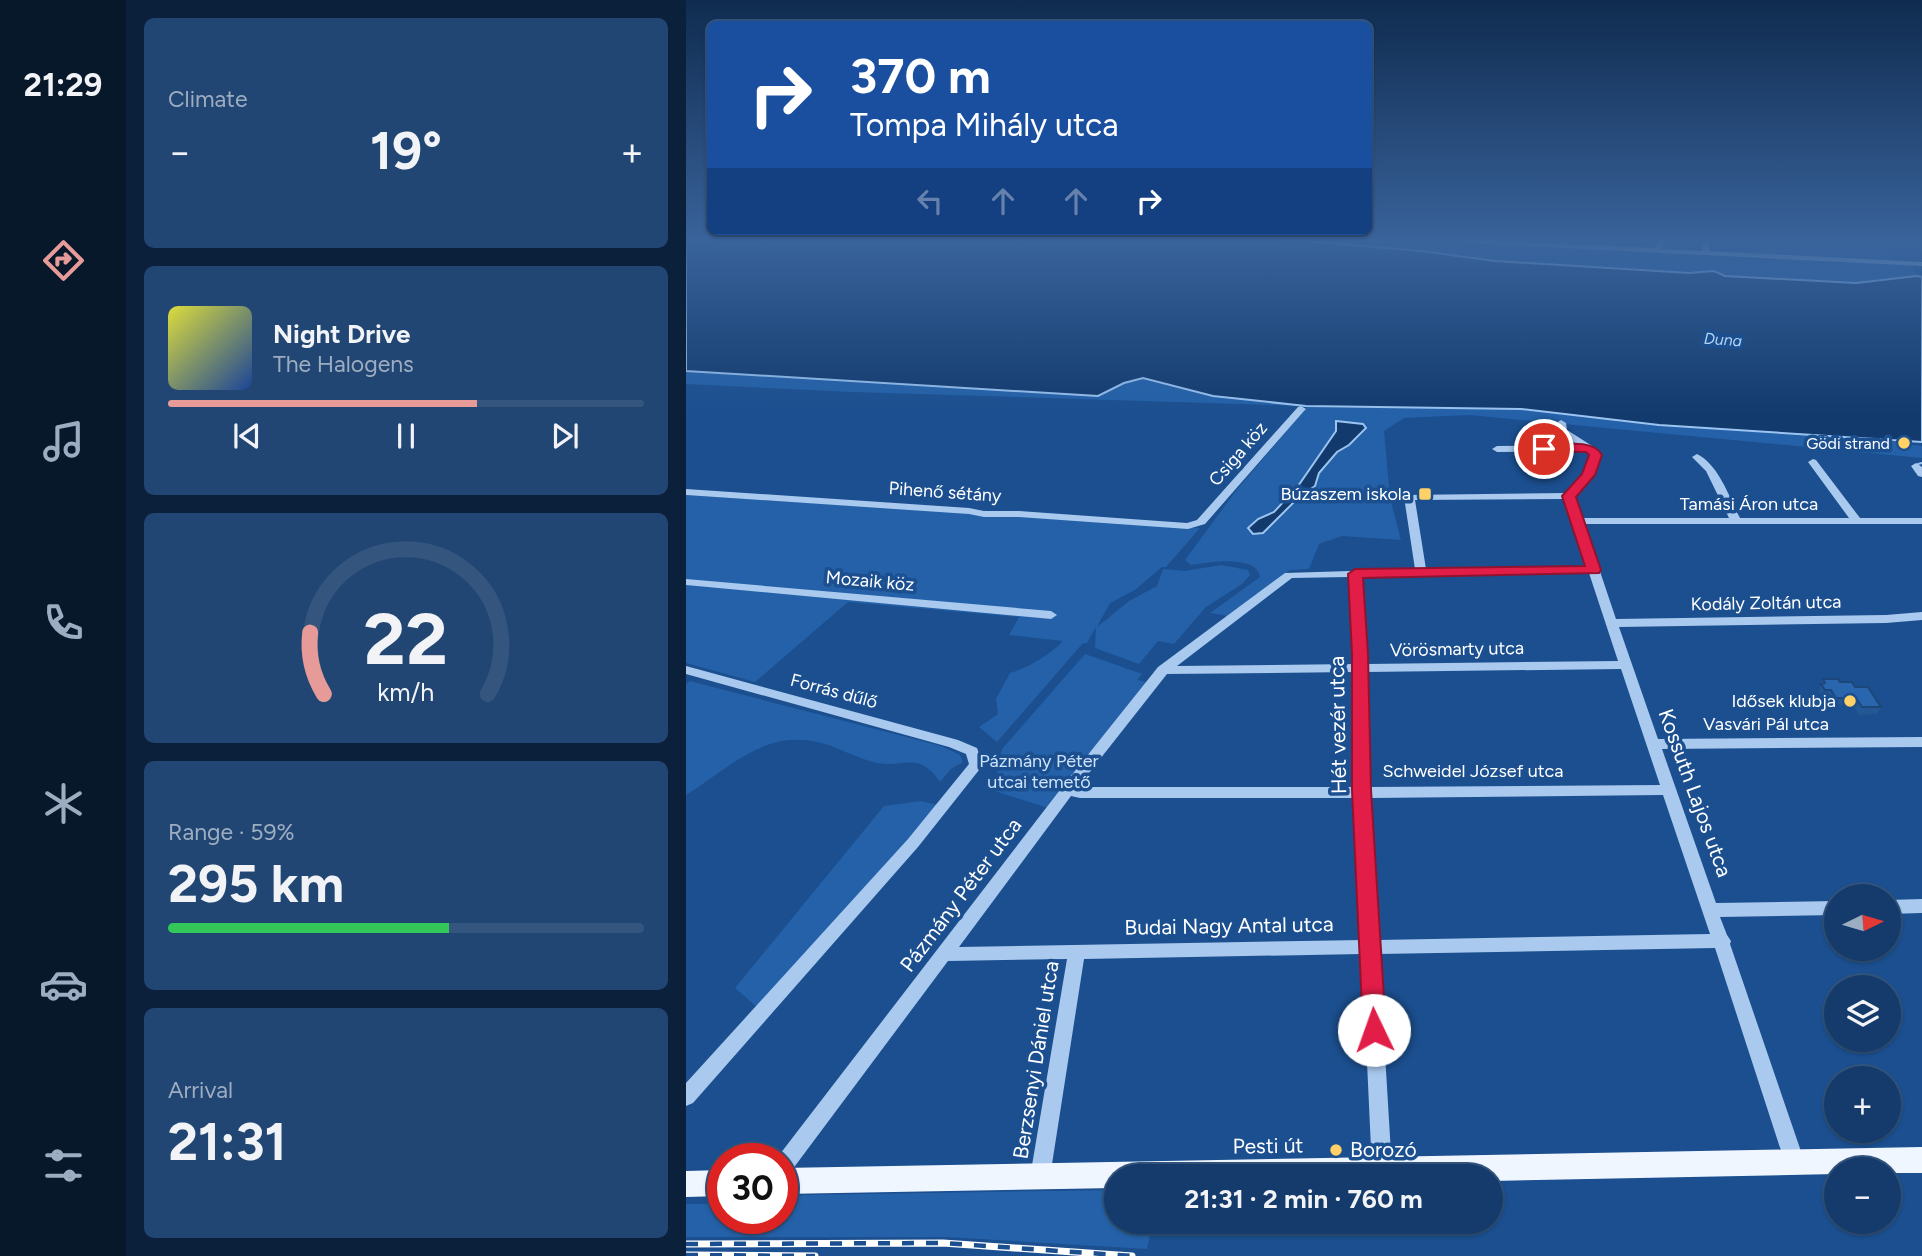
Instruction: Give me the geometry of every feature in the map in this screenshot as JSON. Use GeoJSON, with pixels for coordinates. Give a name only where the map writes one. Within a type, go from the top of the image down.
{"type":"FeatureCollection","features":[{"type":"Feature","properties":{"kind":"main road","name":"Pesti út"},"geometry":{"type":"LineString","coordinates":[[1503,1168],[1922,1160]]}},
{"type":"Feature","properties":{"kind":"main road","name":"Pesti út"},"geometry":{"type":"LineString","coordinates":[[798,1181],[1104,1176]]}},
{"type":"Feature","properties":{"kind":"main road"},"geometry":{"type":"LineString","coordinates":[[686,1184],[707,1183]]}},
{"type":"Feature","properties":{"kind":"street","name":"Csiga köz"},"geometry":{"type":"LineString","coordinates":[[1201,522],[1301,409]]}},
{"type":"Feature","properties":{"kind":"street"},"geometry":{"type":"LineString","coordinates":[[1421,573],[1409,497],[1569,496],[1588,475],[1595,455],[1589,448],[1562,431],[1561,423]]}},
{"type":"Feature","properties":{"kind":"street"},"geometry":{"type":"LineString","coordinates":[[1497,449],[1589,448]]}},
{"type":"Feature","properties":{"kind":"street"},"geometry":{"type":"LineString","coordinates":[[1697,457],[1710,470],[1737,522]]}},
{"type":"Feature","properties":{"kind":"street"},"geometry":{"type":"LineString","coordinates":[[1812,462],[1857,521]]}},
{"type":"Feature","properties":{"kind":"street","name":"Pihenő sétány"},"geometry":{"type":"LineString","coordinates":[[686,492],[1188,526],[1201,522]]}},
{"type":"Feature","properties":{"kind":"street","name":"Kossuth Lajos utca"},"geometry":{"type":"LineString","coordinates":[[1569,496],[1667,790],[1713,910],[1796,1163]]}},
{"type":"Feature","properties":{"kind":"street","name":"Tamási Áron utca"},"geometry":{"type":"LineString","coordinates":[[1577,522],[1922,521]]}},
{"type":"Feature","properties":{"kind":"street"},"geometry":{"type":"LineString","coordinates":[[1355,574],[1593,570]]}},
{"type":"Feature","properties":{"kind":"street","name":"Pázmány Péter utca"},"geometry":{"type":"LineString","coordinates":[[798,1147],[1068,790],[1163,670],[1289,575],[1355,574]]}},
{"type":"Feature","properties":{"kind":"street","name":"Hét vezér utca"},"geometry":{"type":"LineString","coordinates":[[1355,574],[1362,790],[1382,1164]]}},
{"type":"Feature","properties":{"kind":"street","name":"Mozaik köz"},"geometry":{"type":"LineString","coordinates":[[686,582],[1051,615]]}},
{"type":"Feature","properties":{"kind":"street","name":"Kodály Zoltán utca"},"geometry":{"type":"LineString","coordinates":[[1611,623],[1886,619],[1922,616]]}},
{"type":"Feature","properties":{"kind":"street","name":"Vörösmarty utca"},"geometry":{"type":"LineString","coordinates":[[1163,670],[1625,665]]}},
{"type":"Feature","properties":{"kind":"street","name":"Forrás dűlő"},"geometry":{"type":"LineString","coordinates":[[686,670],[953,743],[972,751],[976,765],[913,844],[686,1097]]}},
{"type":"Feature","properties":{"kind":"street","name":"Vasvári Pál utca"},"geometry":{"type":"LineString","coordinates":[[1652,744],[1922,742]]}},
{"type":"Feature","properties":{"kind":"street","name":"Schweidel József utca"},"geometry":{"type":"LineString","coordinates":[[1068,790],[1080,793],[1199,794],[1362,790],[1667,790]]}},
{"type":"Feature","properties":{"kind":"street"},"geometry":{"type":"LineString","coordinates":[[1901,907],[1922,906]]}},
{"type":"Feature","properties":{"kind":"street"},"geometry":{"type":"LineString","coordinates":[[1713,910],[1824,908]]}},
{"type":"Feature","properties":{"kind":"street","name":"Budai Nagy Antal utca"},"geometry":{"type":"LineString","coordinates":[[946,954],[1723,941]]}},
{"type":"Feature","properties":{"kind":"street","name":"Berzsenyi Dániel utca"},"geometry":{"type":"LineString","coordinates":[[1040,1177],[1077,951]]}},
{"type":"Feature","properties":{"kind":"green space"},"geometry":{"type":"Polygon","coordinates":[[[686,371],[1098,396],[1124,383],[1143,378],[1213,396],[1306,406],[686,384],[686,371]]]}},
{"type":"Feature","properties":{"kind":"green space"},"geometry":{"type":"Polygon","coordinates":[[[1307,407],[1521,409],[1659,425],[1872,439],[1922,446],[1922,458],[1469,415],[1404,418],[1384,431],[1390,498],[1401,540],[1342,536],[1319,544],[1309,569],[1290,570],[1228,616],[1210,613],[1260,577],[1257,570],[1241,562],[1220,561],[1191,565],[1185,560],[1235,492],[1307,407]],[[1345,422],[1296,488],[1273,511],[1259,519],[1277,520],[1297,499],[1315,486],[1319,473],[1337,452],[1349,445],[1366,428],[1345,422]]]}},
{"type":"Feature","properties":{"kind":"green space"},"geometry":{"type":"Polygon","coordinates":[[[686,495],[1200,528],[1166,567],[1162,567],[1135,590],[1110,603],[1097,627],[1129,601],[1157,586],[1163,569],[1185,571],[1221,565],[1248,570],[1250,575],[1242,584],[1206,607],[1174,644],[1158,641],[1139,664],[1095,648],[1096,627],[1087,643],[1083,643],[997,742],[979,727],[998,714],[996,699],[1010,673],[1038,660],[1063,641],[1009,635],[1019,617],[848,602],[755,682],[686,663],[686,495]]]}},
{"type":"Feature","properties":{"kind":"green space","name":"Pázmány Péter utcai temető"},"geometry":{"type":"Polygon","coordinates":[[[1085,654],[1142,674],[1137,680],[1146,682],[1048,808],[985,788],[997,774],[1002,749],[1085,654]]]}},
{"type":"Feature","properties":{"kind":"green space"},"geometry":{"type":"Polygon","coordinates":[[[690,681],[941,746],[960,755],[963,762],[951,769],[940,782],[932,772],[917,763],[884,764],[817,742],[779,742],[747,754],[686,795],[686,684],[690,681]]]}},
{"type":"Feature","properties":{"kind":"green space"},"geometry":{"type":"Polygon","coordinates":[[[921,801],[938,805],[759,1009],[735,988],[884,806],[921,801]]]}},
{"type":"Feature","properties":{"kind":"green space"},"geometry":{"type":"Polygon","coordinates":[[[1104,1190],[1104,1234],[1150,1234],[1147,1249],[947,1237],[686,1237],[686,1204],[707,1204],[707,1234],[798,1234],[798,1196],[1104,1190]]]}},
{"type":"Feature","properties":{"kind":"water","name":"Duna"},"geometry":{"type":"Polygon","coordinates":[[[686,298],[1922,298],[1922,442],[1659,425],[1521,409],[1306,406],[1213,396],[1143,378],[1124,383],[1098,396],[686,371],[686,298]]]}},
{"type":"Feature","properties":{"kind":"water"},"geometry":{"type":"Polygon","coordinates":[[[1336,421],[1363,424],[1366,428],[1349,445],[1337,452],[1319,473],[1315,486],[1297,499],[1263,533],[1253,534],[1248,528],[1258,519],[1274,512],[1298,486],[1336,431],[1336,421]]]}},
{"type":"Feature","properties":{"kind":"building"},"geometry":{"type":"Polygon","coordinates":[[[1823,679],[1838,679],[1840,682],[1852,682],[1855,687],[1868,687],[1881,707],[1862,707],[1856,698],[1836,698],[1831,690],[1825,690],[1821,684],[1825,683],[1823,679]]]}},
{"type":"Feature","properties":{"kind":"waterway"},"geometry":{"type":"LineString","coordinates":[[1918,464],[1922,463]]}},
{"type":"Feature","properties":{"kind":"railway"},"geometry":{"type":"LineString","coordinates":[[686,1244],[943,1243],[1132,1256]]}},
{"type":"Feature","properties":{"kind":"railway"},"geometry":{"type":"LineString","coordinates":[[686,1255],[815,1256]]}},
{"type":"Feature","properties":{"kind":"place","name":"Gödi strand"},"geometry":{"type":"Point","coordinates":[1904,443]}},
{"type":"Feature","properties":{"kind":"place","name":"Búzaszem iskola"},"geometry":{"type":"Point","coordinates":[1425,494]}},
{"type":"Feature","properties":{"kind":"place","name":"Idősek klubja"},"geometry":{"type":"Point","coordinates":[1850,701]}},
{"type":"Feature","properties":{"kind":"place","name":"Borozó"},"geometry":{"type":"Point","coordinates":[1336,1150]}},
{"type":"Feature","properties":{"kind":"route"},"geometry":{"type":"LineString","coordinates":[[1374,1030],[1355,574],[1593,570],[1569,496],[1588,475],[1594,451],[1589,448],[1544,449]]}}]}
